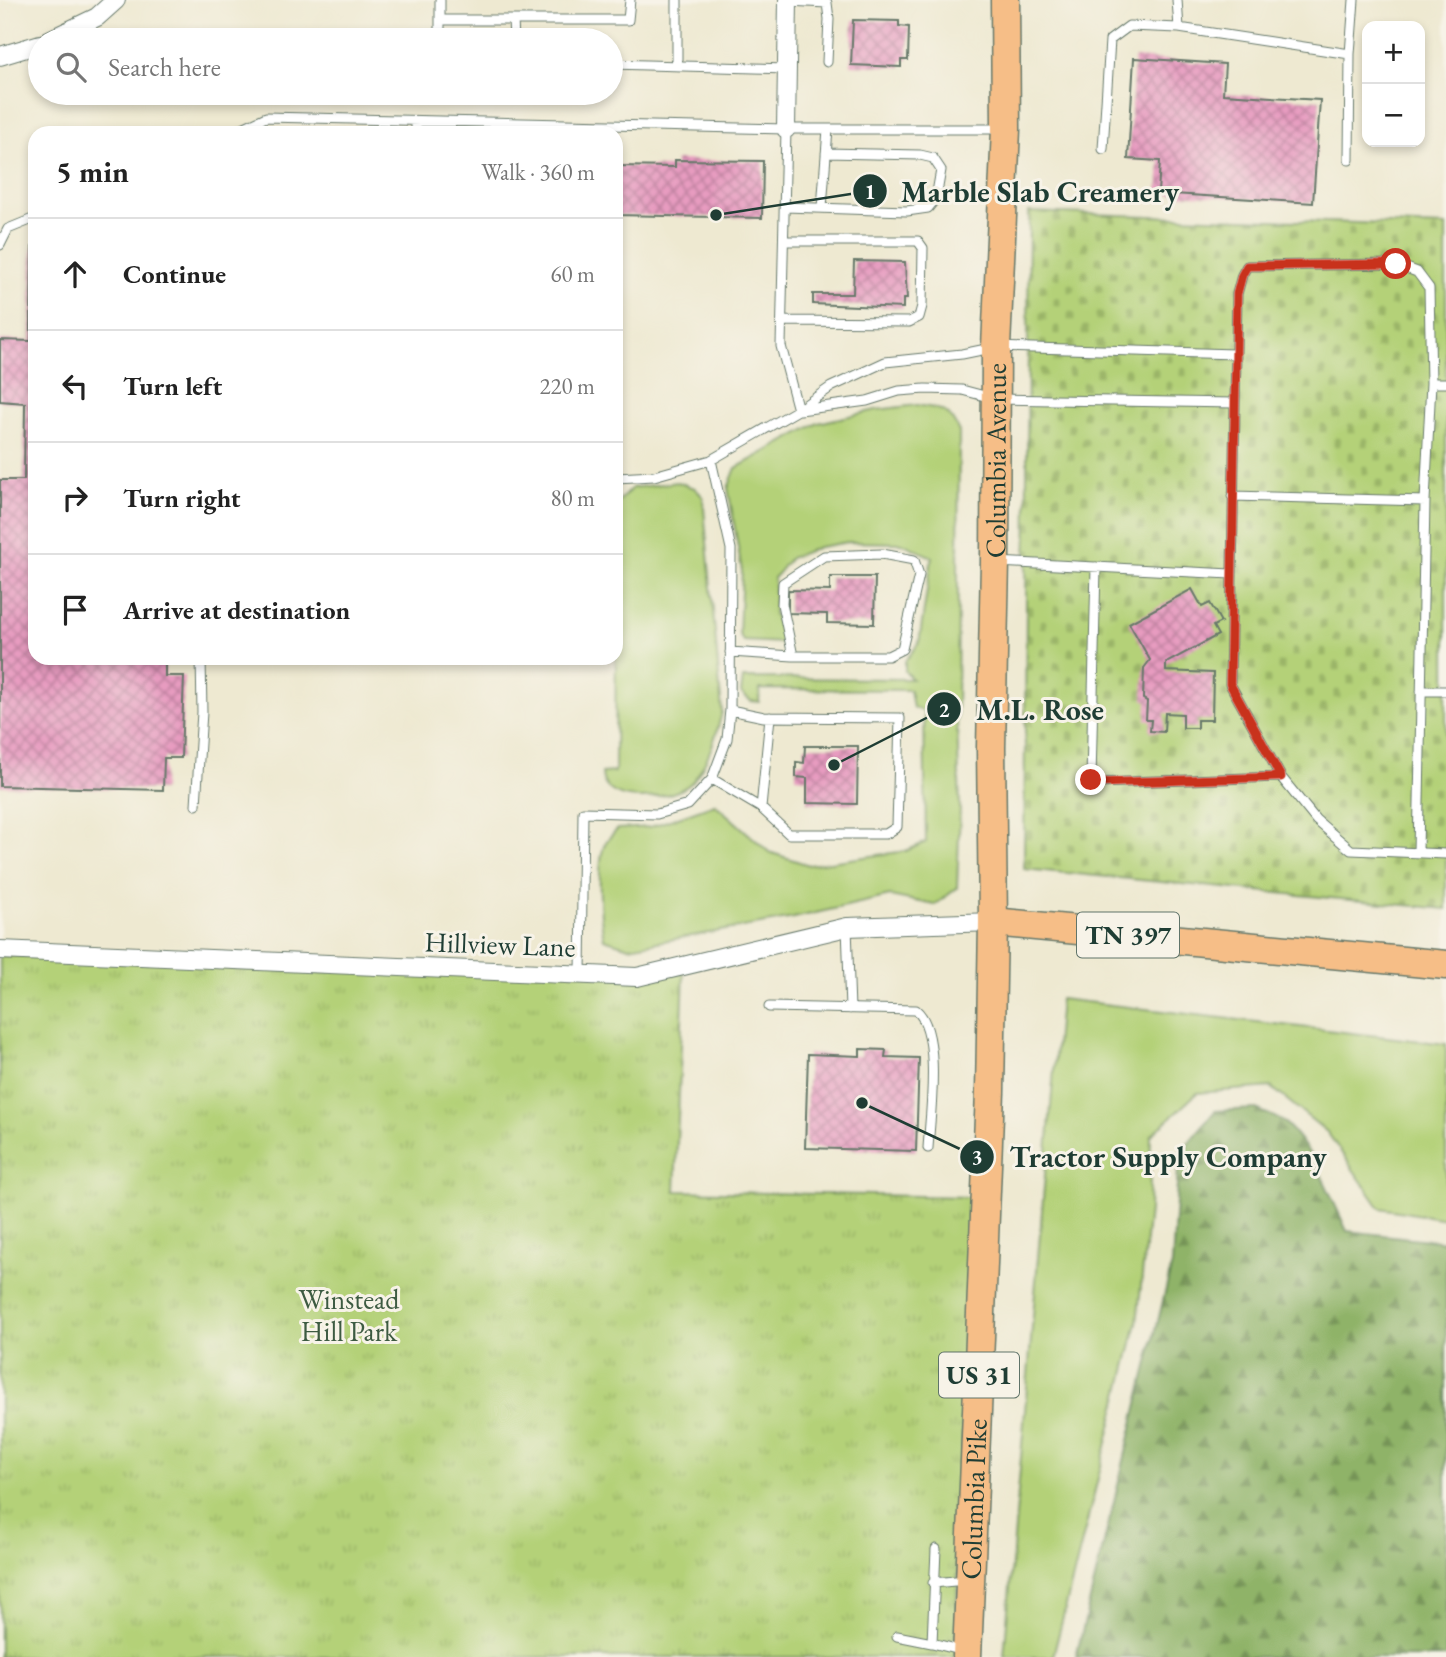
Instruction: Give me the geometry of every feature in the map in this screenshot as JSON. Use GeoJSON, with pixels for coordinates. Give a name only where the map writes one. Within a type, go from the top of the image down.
{"type":"FeatureCollection","features":[{"type":"Feature","properties":{"kind":"main road","name":"Columbia Avenue"},"geometry":{"type":"LineString","coordinates":[[993,922],[991,747],[996,347],[1006,129],[1005,0]]}},
{"type":"Feature","properties":{"kind":"main road","name":"TN 397"},"geometry":{"type":"LineString","coordinates":[[993,922],[1446,965]]}},
{"type":"Feature","properties":{"kind":"main road","name":"Columbia Pike"},"geometry":{"type":"LineString","coordinates":[[967,1655],[990,1092],[993,922]]}},
{"type":"Feature","properties":{"kind":"street"},"geometry":{"type":"LineString","coordinates":[[74,28],[97,17],[116,0]]}},
{"type":"Feature","properties":{"kind":"street"},"geometry":{"type":"LineString","coordinates":[[786,129],[788,0]]}},
{"type":"Feature","properties":{"kind":"street"},"geometry":{"type":"LineString","coordinates":[[0,56],[28,48]]}},
{"type":"Feature","properties":{"kind":"street","name":"Hillview Lane"},"geometry":{"type":"LineString","coordinates":[[0,950],[640,976],[846,927],[993,922]]}},
{"type":"Feature","properties":{"kind":"lane"},"geometry":{"type":"LineString","coordinates":[[440,0],[440,28]]}},
{"type":"Feature","properties":{"kind":"lane"},"geometry":{"type":"LineString","coordinates":[[440,20],[628,20],[630,0]]}},
{"type":"Feature","properties":{"kind":"lane"},"geometry":{"type":"LineString","coordinates":[[677,0],[677,66]]}},
{"type":"Feature","properties":{"kind":"lane"},"geometry":{"type":"LineString","coordinates":[[788,0],[827,3],[827,62]]}},
{"type":"Feature","properties":{"kind":"lane"},"geometry":{"type":"LineString","coordinates":[[1177,0],[1178,28]]}},
{"type":"Feature","properties":{"kind":"lane"},"geometry":{"type":"LineString","coordinates":[[1349,160],[1350,54],[1354,0]]}},
{"type":"Feature","properties":{"kind":"lane"},"geometry":{"type":"LineString","coordinates":[[513,20],[513,28]]}},
{"type":"Feature","properties":{"kind":"lane"},"geometry":{"type":"LineString","coordinates":[[1103,149],[1110,40],[1129,26],[1178,28],[1350,54]]}},
{"type":"Feature","properties":{"kind":"lane"},"geometry":{"type":"LineString","coordinates":[[623,64],[786,69]]}},
{"type":"Feature","properties":{"kind":"lane"},"geometry":{"type":"LineString","coordinates":[[247,126],[266,117],[786,129],[1006,129]]}},
{"type":"Feature","properties":{"kind":"lane"},"geometry":{"type":"LineString","coordinates":[[786,129],[781,346],[798,410]]}},
{"type":"Feature","properties":{"kind":"lane"},"geometry":{"type":"LineString","coordinates":[[822,208],[828,129]]}},
{"type":"Feature","properties":{"kind":"lane"},"geometry":{"type":"LineString","coordinates":[[785,207],[907,211],[928,208],[936,198],[941,170],[933,158],[920,155],[826,153]]}},
{"type":"Feature","properties":{"kind":"lane"},"geometry":{"type":"LineString","coordinates":[[0,245],[8,229],[28,221]]}},
{"type":"Feature","properties":{"kind":"lane"},"geometry":{"type":"LineString","coordinates":[[782,321],[909,322],[919,317],[922,306],[923,248],[918,242],[785,241]]}},
{"type":"Feature","properties":{"kind":"lane"},"geometry":{"type":"LineString","coordinates":[[1418,852],[1425,501],[1431,383],[1429,288],[1417,272],[1396,264],[1247,266],[1237,294],[1230,684],[1281,777],[1316,820],[1351,850],[1446,854]]}},
{"type":"Feature","properties":{"kind":"lane"},"geometry":{"type":"LineString","coordinates":[[623,478],[654,476],[711,460],[798,410],[831,387],[885,362],[962,354],[996,347],[1235,354]]}},
{"type":"Feature","properties":{"kind":"lane"},"geometry":{"type":"LineString","coordinates":[[1431,383],[1446,383]]}},
{"type":"Feature","properties":{"kind":"lane"},"geometry":{"type":"LineString","coordinates":[[798,410],[866,401],[899,391],[925,389],[962,390],[996,399],[1234,403]]}},
{"type":"Feature","properties":{"kind":"lane"},"geometry":{"type":"LineString","coordinates":[[581,974],[583,812],[657,814],[688,805],[712,779],[727,739],[730,710],[731,549],[711,460]]}},
{"type":"Feature","properties":{"kind":"lane"},"geometry":{"type":"LineString","coordinates":[[1233,496],[1425,501]]}},
{"type":"Feature","properties":{"kind":"lane"},"geometry":{"type":"LineString","coordinates":[[730,652],[793,656],[888,656],[902,649],[919,575],[914,560],[882,554],[824,556],[783,583],[782,604],[793,656]]}},
{"type":"Feature","properties":{"kind":"lane"},"geometry":{"type":"LineString","coordinates":[[995,562],[1231,574]]}},
{"type":"Feature","properties":{"kind":"lane"},"geometry":{"type":"LineString","coordinates":[[1096,567],[1091,780],[1096,783],[1281,777]]}},
{"type":"Feature","properties":{"kind":"lane"},"geometry":{"type":"LineString","coordinates":[[196,805],[202,712],[201,665]]}},
{"type":"Feature","properties":{"kind":"lane"},"geometry":{"type":"LineString","coordinates":[[1421,691],[1446,691]]}},
{"type":"Feature","properties":{"kind":"lane"},"geometry":{"type":"LineString","coordinates":[[712,779],[761,807],[789,834],[886,834],[897,827],[900,718],[770,717],[730,710]]}},
{"type":"Feature","properties":{"kind":"lane"},"geometry":{"type":"LineString","coordinates":[[761,807],[770,717]]}},
{"type":"Feature","properties":{"kind":"lane"},"geometry":{"type":"LineString","coordinates":[[846,927],[850,1009]]}},
{"type":"Feature","properties":{"kind":"lane"},"geometry":{"type":"LineString","coordinates":[[769,1007],[916,1010],[923,1016],[933,1063],[928,1148]]}},
{"type":"Feature","properties":{"kind":"lane"},"geometry":{"type":"LineString","coordinates":[[932,1643],[936,1549]]}},
{"type":"Feature","properties":{"kind":"lane"},"geometry":{"type":"LineString","coordinates":[[933,1583],[971,1580]]}},
{"type":"Feature","properties":{"kind":"lane"},"geometry":{"type":"LineString","coordinates":[[897,1636],[932,1643],[967,1655]]}},
{"type":"Feature","properties":{"kind":"green space"},"geometry":{"type":"Polygon","coordinates":[[[1029,212],[1446,226],[1446,909],[1024,869],[1029,212]]]}},
{"type":"Feature","properties":{"kind":"green space"},"geometry":{"type":"Polygon","coordinates":[[[917,405],[943,411],[951,418],[959,432],[957,722],[960,808],[957,888],[935,905],[890,896],[794,918],[629,947],[604,939],[600,904],[601,861],[606,842],[618,829],[650,827],[715,804],[769,852],[809,865],[906,851],[926,842],[924,711],[913,708],[910,690],[760,689],[759,702],[751,701],[741,693],[743,678],[912,679],[905,671],[905,661],[919,643],[932,557],[902,543],[848,542],[819,547],[790,558],[774,578],[774,613],[783,643],[743,641],[739,634],[742,571],[728,488],[736,468],[818,423],[876,410],[917,405]]]}},
{"type":"Feature","properties":{"kind":"green space"},"geometry":{"type":"Polygon","coordinates":[[[678,482],[695,488],[703,497],[722,712],[711,748],[693,781],[672,793],[641,798],[626,797],[614,792],[605,784],[602,773],[615,772],[616,665],[623,665],[623,497],[632,488],[678,482]]]}},
{"type":"Feature","properties":{"kind":"green space","name":"Winstead Hill Park"},"geometry":{"type":"Polygon","coordinates":[[[0,955],[684,973],[675,1191],[970,1197],[955,1657],[0,1657],[0,955]]]}},
{"type":"Feature","properties":{"kind":"green space"},"geometry":{"type":"Polygon","coordinates":[[[1060,999],[1446,1044],[1446,1219],[1380,1208],[1327,1132],[1271,1087],[1197,1093],[1151,1136],[1149,1210],[1137,1323],[1053,1657],[1004,1657],[1060,999]]]}},
{"type":"Feature","properties":{"kind":"green space"},"geometry":{"type":"Polygon","coordinates":[[[1256,1109],[1285,1123],[1295,1133],[1320,1174],[1347,1231],[1446,1242],[1446,1657],[1076,1657],[1172,1264],[1179,1154],[1215,1111],[1256,1109]]]}},
{"type":"Feature","properties":{"kind":"building"},"geometry":{"type":"Polygon","coordinates":[[[853,20],[899,21],[899,26],[909,27],[908,60],[901,60],[901,67],[851,65],[853,20]]]}},
{"type":"Feature","properties":{"kind":"building"},"geometry":{"type":"Polygon","coordinates":[[[1134,58],[1225,64],[1223,94],[1320,100],[1313,203],[1158,193],[1160,161],[1128,159],[1134,58]]]}},
{"type":"Feature","properties":{"kind":"building"},"geometry":{"type":"Polygon","coordinates":[[[675,160],[763,161],[762,218],[623,215],[623,166],[675,167],[675,160]]]}},
{"type":"Feature","properties":{"kind":"building"},"geometry":{"type":"Polygon","coordinates":[[[854,261],[905,262],[907,299],[903,299],[903,308],[813,304],[813,294],[853,294],[854,261]]]}},
{"type":"Feature","properties":{"kind":"building"},"geometry":{"type":"Polygon","coordinates":[[[0,340],[28,341],[28,665],[165,665],[165,676],[184,676],[181,758],[164,758],[163,790],[0,786],[0,480],[24,480],[25,403],[0,401],[0,340]]]}},
{"type":"Feature","properties":{"kind":"building"},"geometry":{"type":"Polygon","coordinates":[[[830,577],[875,577],[874,624],[827,623],[827,614],[788,613],[788,590],[830,591],[830,577]]]}},
{"type":"Feature","properties":{"kind":"building"},"geometry":{"type":"Polygon","coordinates":[[[1192,589],[1202,607],[1210,603],[1221,622],[1213,626],[1218,635],[1166,663],[1166,671],[1213,673],[1212,720],[1197,720],[1197,728],[1183,728],[1183,714],[1165,713],[1164,732],[1150,731],[1151,720],[1146,720],[1147,701],[1143,699],[1144,668],[1150,660],[1129,623],[1192,589]]]}},
{"type":"Feature","properties":{"kind":"building"},"geometry":{"type":"Polygon","coordinates":[[[805,746],[858,746],[857,804],[807,803],[807,778],[796,777],[796,762],[804,763],[805,746]]]}},
{"type":"Feature","properties":{"kind":"building"},"geometry":{"type":"Polygon","coordinates":[[[860,1049],[886,1050],[885,1057],[919,1058],[916,1151],[805,1148],[808,1054],[860,1056],[860,1049]]]}},
{"type":"Feature","properties":{"kind":"place","name":"Marble Slab Creamery"},"geometry":{"type":"Point","coordinates":[716,215]}},
{"type":"Feature","properties":{"kind":"place","name":"M.L. Rose"},"geometry":{"type":"Point","coordinates":[834,765]}},
{"type":"Feature","properties":{"kind":"place","name":"Tractor Supply Company"},"geometry":{"type":"Point","coordinates":[862,1103]}},
{"type":"Feature","properties":{"kind":"route"},"geometry":{"type":"LineString","coordinates":[[1091,780],[1096,783],[1281,777],[1230,684],[1237,294],[1247,266],[1396,264]]}}]}
